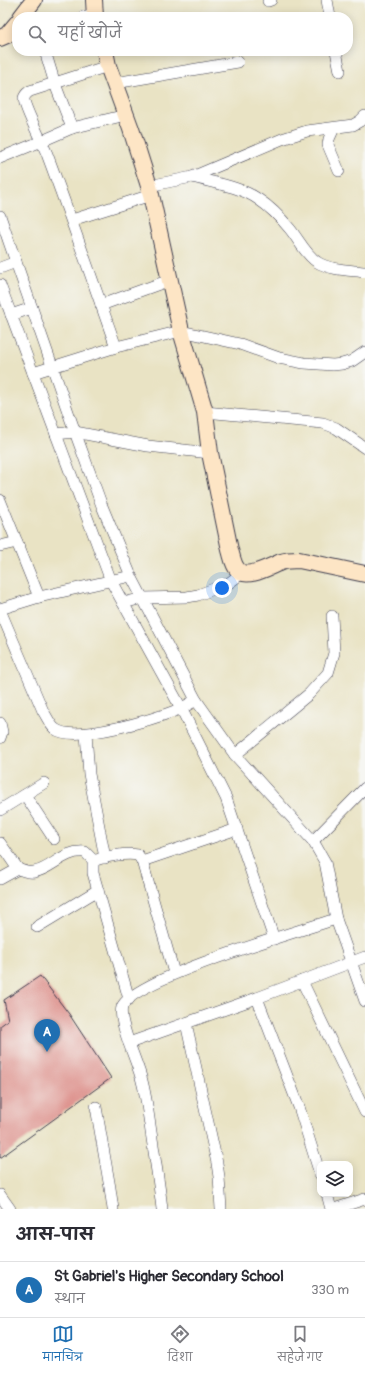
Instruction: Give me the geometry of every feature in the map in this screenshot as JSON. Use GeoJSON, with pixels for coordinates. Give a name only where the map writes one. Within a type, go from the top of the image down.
{"type":"FeatureCollection","features":[{"type":"Feature","properties":{"kind":"street"},"geometry":{"type":"LineString","coordinates":[[25,12],[34,0]]}},
{"type":"Feature","properties":{"kind":"street"},"geometry":{"type":"LineString","coordinates":[[327,0],[329,12]]}},
{"type":"Feature","properties":{"kind":"street"},"geometry":{"type":"LineString","coordinates":[[47,56],[55,84],[72,128]]}},
{"type":"Feature","properties":{"kind":"street"},"geometry":{"type":"LineString","coordinates":[[105,56],[132,129],[150,191],[182,331],[205,412],[210,453],[230,550],[234,565],[242,573]]}},
{"type":"Feature","properties":{"kind":"street"},"geometry":{"type":"LineString","coordinates":[[337,56],[340,71]]}},
{"type":"Feature","properties":{"kind":"street"},"geometry":{"type":"LineString","coordinates":[[115,83],[238,62]]}},
{"type":"Feature","properties":{"kind":"street"},"geometry":{"type":"LineString","coordinates":[[108,66],[30,91],[24,98],[72,220],[116,347]]}},
{"type":"Feature","properties":{"kind":"street"},"geometry":{"type":"LineString","coordinates":[[0,158],[72,128],[126,115]]}},
{"type":"Feature","properties":{"kind":"street"},"geometry":{"type":"LineString","coordinates":[[72,220],[192,177],[282,139],[307,131],[353,125],[365,116]]}},
{"type":"Feature","properties":{"kind":"street"},"geometry":{"type":"LineString","coordinates":[[334,128],[328,145],[339,172]]}},
{"type":"Feature","properties":{"kind":"street"},"geometry":{"type":"LineString","coordinates":[[192,177],[242,190],[260,200],[282,220],[304,249],[318,262],[336,269],[365,272]]}},
{"type":"Feature","properties":{"kind":"street"},"geometry":{"type":"LineString","coordinates":[[0,218],[102,506],[131,576],[196,700],[236,755],[313,841],[325,862],[336,919],[350,962],[365,1000]]}},
{"type":"Feature","properties":{"kind":"street"},"geometry":{"type":"LineString","coordinates":[[0,268],[16,262]]}},
{"type":"Feature","properties":{"kind":"street"},"geometry":{"type":"LineString","coordinates":[[101,305],[170,280]]}},
{"type":"Feature","properties":{"kind":"street"},"geometry":{"type":"LineString","coordinates":[[0,285],[111,581],[181,708],[226,798],[274,939]]}},
{"type":"Feature","properties":{"kind":"street"},"geometry":{"type":"LineString","coordinates":[[11,315],[32,308]]}},
{"type":"Feature","properties":{"kind":"street"},"geometry":{"type":"LineString","coordinates":[[33,373],[116,347],[182,331],[240,344],[279,358],[304,363],[333,365],[342,364],[352,361],[365,352]]}},
{"type":"Feature","properties":{"kind":"street"},"geometry":{"type":"LineString","coordinates":[[205,412],[329,424],[365,448]]}},
{"type":"Feature","properties":{"kind":"street"},"geometry":{"type":"LineString","coordinates":[[56,434],[75,432],[148,446],[210,453]]}},
{"type":"Feature","properties":{"kind":"street"},"geometry":{"type":"LineString","coordinates":[[0,500],[39,597]]}},
{"type":"Feature","properties":{"kind":"street"},"geometry":{"type":"LineString","coordinates":[[0,546],[17,542]]}},
{"type":"Feature","properties":{"kind":"street"},"geometry":{"type":"LineString","coordinates":[[123,603],[143,598],[187,597],[198,595],[229,583],[242,573],[255,573],[291,560],[311,562],[365,574]]}},
{"type":"Feature","properties":{"kind":"street"},"geometry":{"type":"LineString","coordinates":[[131,576],[39,597],[0,610],[43,711],[55,729],[61,732],[86,734],[128,725],[181,708],[196,700]]}},
{"type":"Feature","properties":{"kind":"street"},"geometry":{"type":"LineString","coordinates":[[236,755],[309,694],[328,674],[334,653],[332,616]]}},
{"type":"Feature","properties":{"kind":"street"},"geometry":{"type":"LineString","coordinates":[[0,723],[2,732],[0,738]]}},
{"type":"Feature","properties":{"kind":"street"},"geometry":{"type":"LineString","coordinates":[[86,734],[99,859]]}},
{"type":"Feature","properties":{"kind":"street"},"geometry":{"type":"LineString","coordinates":[[0,810],[44,784]]}},
{"type":"Feature","properties":{"kind":"street"},"geometry":{"type":"LineString","coordinates":[[313,841],[365,788]]}},
{"type":"Feature","properties":{"kind":"street"},"geometry":{"type":"LineString","coordinates":[[25,795],[54,839]]}},
{"type":"Feature","properties":{"kind":"street"},"geometry":{"type":"LineString","coordinates":[[142,861],[236,829]]}},
{"type":"Feature","properties":{"kind":"street"},"geometry":{"type":"LineString","coordinates":[[0,843],[18,869]]}},
{"type":"Feature","properties":{"kind":"street"},"geometry":{"type":"LineString","coordinates":[[0,878],[18,869],[33,872],[40,870],[63,856],[75,852],[85,852],[99,859]]}},
{"type":"Feature","properties":{"kind":"street"},"geometry":{"type":"LineString","coordinates":[[129,999],[94,873],[93,864],[99,859],[133,854],[138,855],[142,861],[174,973]]}},
{"type":"Feature","properties":{"kind":"street"},"geometry":{"type":"LineString","coordinates":[[37,927],[98,890]]}},
{"type":"Feature","properties":{"kind":"street"},"geometry":{"type":"LineString","coordinates":[[162,1209],[140,1072],[129,1043],[121,1015],[122,1007],[129,999],[144,988],[174,973],[336,919]]}},
{"type":"Feature","properties":{"kind":"street"},"geometry":{"type":"LineString","coordinates":[[129,1043],[256,998],[365,957]]}},
{"type":"Feature","properties":{"kind":"street"},"geometry":{"type":"LineString","coordinates":[[302,981],[365,1112]]}},
{"type":"Feature","properties":{"kind":"street"},"geometry":{"type":"LineString","coordinates":[[256,998],[299,1107],[317,1164]]}},
{"type":"Feature","properties":{"kind":"street"},"geometry":{"type":"LineString","coordinates":[[186,1023],[217,1163],[221,1209]]}},
{"type":"Feature","properties":{"kind":"street"},"geometry":{"type":"LineString","coordinates":[[96,1107],[110,1188],[112,1209]]}},
{"type":"Feature","properties":{"kind":"street"},"geometry":{"type":"LineString","coordinates":[[0,1195],[10,1209]]}},
{"type":"Feature","properties":{"kind":"street"},"geometry":{"type":"LineString","coordinates":[[327,1197],[332,1209],[365,1199]]}},
{"type":"Feature","properties":{"kind":"building"},"geometry":{"type":"Polygon","coordinates":[[[40,976],[69,1014],[111,1078],[0,1158],[0,1026],[8,1020],[4,1000],[40,976]]]}},
{"type":"Feature","properties":{"kind":"place","name":"St Gabriel's Higher Secondary School"},"geometry":{"type":"Point","coordinates":[47,1052]}}]}
